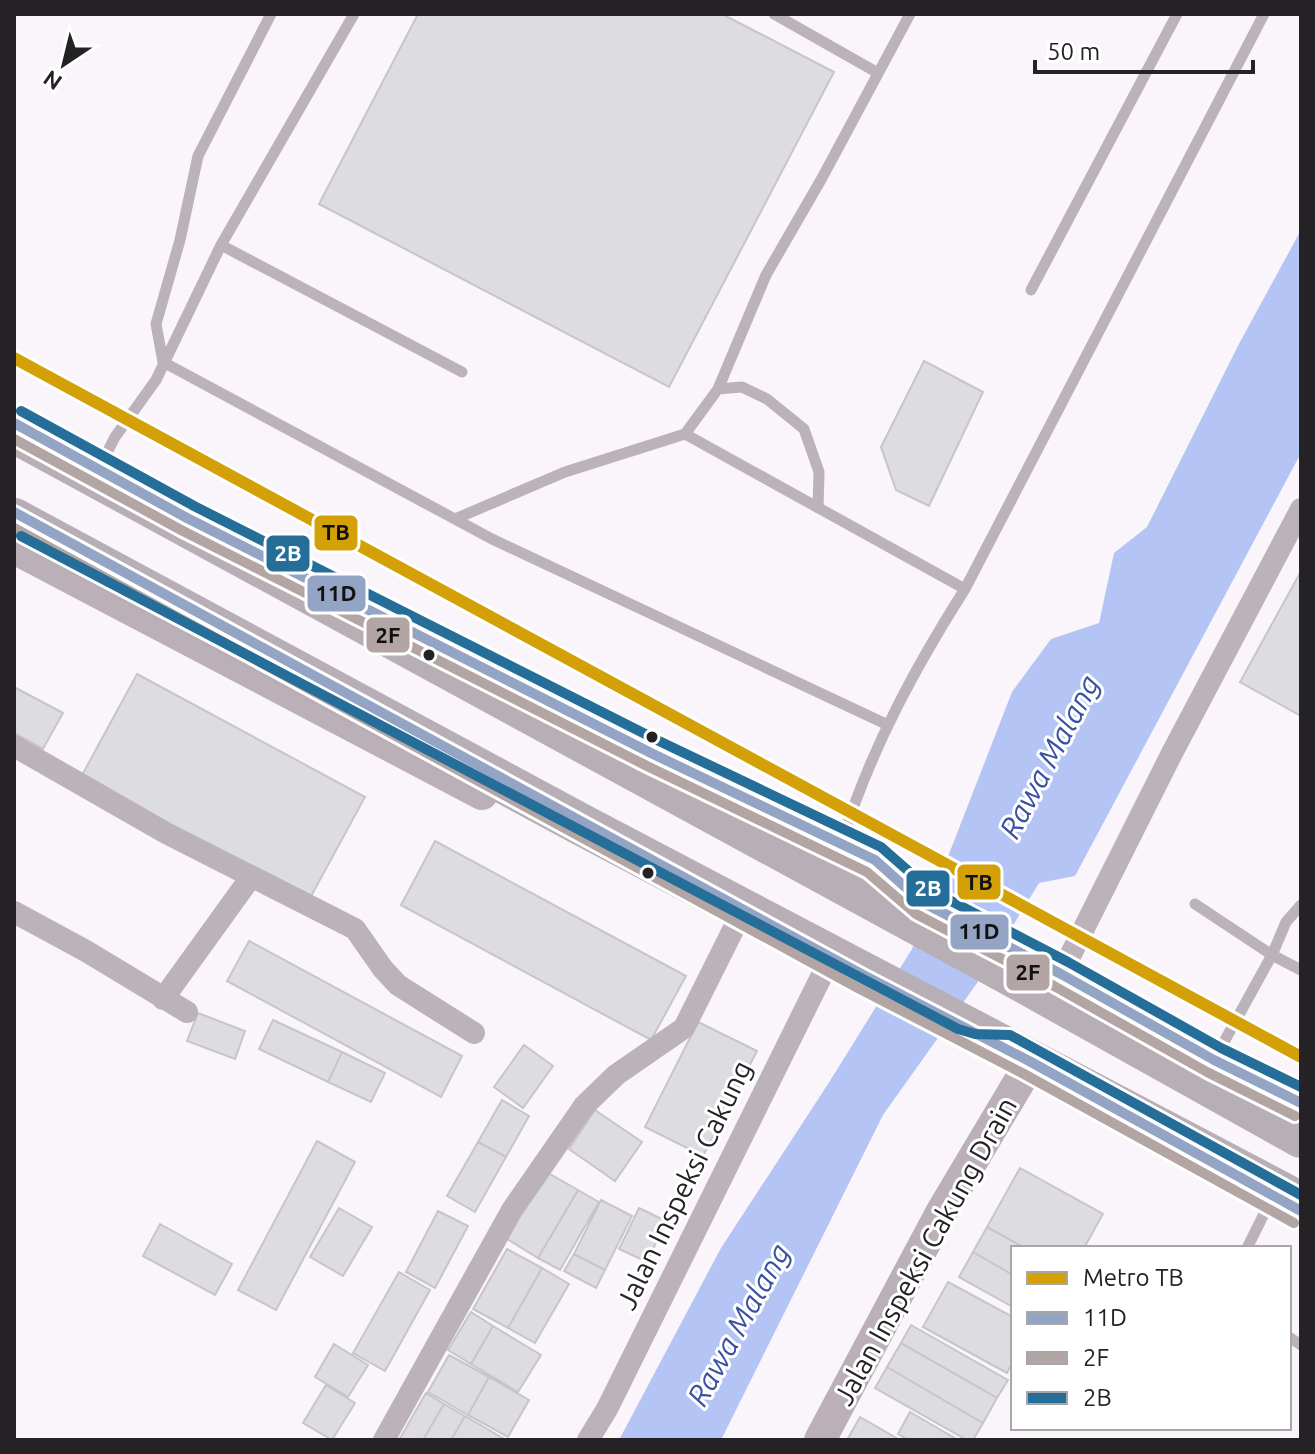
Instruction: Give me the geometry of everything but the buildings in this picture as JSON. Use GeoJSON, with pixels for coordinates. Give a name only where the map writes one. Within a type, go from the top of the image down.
{"type":"FeatureCollection","features":[{"type":"Feature","properties":{"kind":"highway"},"geometry":{"type":"LineString","coordinates":[[14,423],[187,518],[692,774],[858,851],[922,902],[1044,967],[1220,1050],[1301,1103]]}},
{"type":"Feature","properties":{"kind":"highway"},"geometry":{"type":"LineString","coordinates":[[14,432],[606,753],[1301,1137]]}},
{"type":"Feature","properties":{"kind":"highway"},"geometry":{"type":"LineString","coordinates":[[14,459],[335,635],[426,679],[606,753]]}},
{"type":"Feature","properties":{"kind":"highway"},"geometry":{"type":"LineString","coordinates":[[14,512],[847,976],[958,1035],[1017,1055],[1292,1203]]}},
{"type":"Feature","properties":{"kind":"highway"},"geometry":{"type":"LineString","coordinates":[[14,519],[1292,1203]]}},
{"type":"Feature","properties":{"kind":"street"},"geometry":{"type":"LineString","coordinates":[[1044,967],[1103,892],[1171,755],[1301,509]]}},
{"type":"Feature","properties":{"kind":"street"},"geometry":{"type":"LineString","coordinates":[[14,548],[735,926],[847,976]]}},
{"type":"Feature","properties":{"kind":"street"},"geometry":{"type":"LineString","coordinates":[[14,746],[166,833],[355,929],[398,985],[474,1033]]}},
{"type":"Feature","properties":{"kind":"street"},"geometry":{"type":"LineString","coordinates":[[163,999],[251,877]]}},
{"type":"Feature","properties":{"kind":"street"},"geometry":{"type":"LineString","coordinates":[[14,912],[187,1012]]}},
{"type":"Feature","properties":{"kind":"street"},"geometry":{"type":"LineString","coordinates":[[384,1440],[512,1210],[535,1176],[584,1106],[616,1075],[684,1028],[735,926]]}},
{"type":"Feature","properties":{"kind":"street","name":"Jalan Inspeksi Cakung"},"geometry":{"type":"LineString","coordinates":[[588,1440],[847,976]]}},
{"type":"Feature","properties":{"kind":"street","name":"Jalan Inspeksi Cakung Drain"},"geometry":{"type":"LineString","coordinates":[[820,1440],[941,1213],[1017,1055]]}},
{"type":"Feature","properties":{"kind":"lane"},"geometry":{"type":"LineString","coordinates":[[163,362],[156,324],[180,240],[198,156],[271,14]]}},
{"type":"Feature","properties":{"kind":"lane"},"geometry":{"type":"LineString","coordinates":[[99,468],[115,437],[156,380],[221,245],[354,14]]}},
{"type":"Feature","properties":{"kind":"lane"},"geometry":{"type":"LineString","coordinates":[[774,14],[878,73]]}},
{"type":"Feature","properties":{"kind":"lane"},"geometry":{"type":"LineString","coordinates":[[455,519],[565,472],[685,434],[718,389],[766,275],[910,14]]}},
{"type":"Feature","properties":{"kind":"lane"},"geometry":{"type":"LineString","coordinates":[[1031,290],[1177,14]]}},
{"type":"Feature","properties":{"kind":"lane"},"geometry":{"type":"LineString","coordinates":[[858,851],[853,808],[888,725],[927,648],[965,589],[1264,14]]}},
{"type":"Feature","properties":{"kind":"lane"},"geometry":{"type":"LineString","coordinates":[[221,245],[462,372]]}},
{"type":"Feature","properties":{"kind":"lane"},"geometry":{"type":"LineString","coordinates":[[163,362],[492,539],[888,725]]}},
{"type":"Feature","properties":{"kind":"lane"},"geometry":{"type":"LineString","coordinates":[[718,389],[742,387],[767,399],[804,429],[819,472],[818,508]]}},
{"type":"Feature","properties":{"kind":"lane"},"geometry":{"type":"LineString","coordinates":[[685,434],[965,589]]}},
{"type":"Feature","properties":{"kind":"lane"},"geometry":{"type":"LineString","coordinates":[[1195,904],[1272,955],[1301,970]]}},
{"type":"Feature","properties":{"kind":"lane"},"geometry":{"type":"LineString","coordinates":[[1220,1050],[1272,955],[1286,922],[1301,905]]}},
{"type":"Feature","properties":{"kind":"lane"},"geometry":{"type":"LineString","coordinates":[[1249,1246],[1292,1203]]}},
{"type":"Feature","properties":{"kind":"water","name":"Rawa Malang"},"geometry":{"type":"Polygon","coordinates":[[[1301,230],[1301,453],[1075,876],[1039,883],[982,976],[883,1115],[721,1440],[619,1440],[721,1248],[912,949],[1012,692],[1051,639],[1099,623],[1114,553],[1147,527],[1240,342],[1301,230]]]}},
{"type":"Feature","properties":{"kind":"metro line","name":"TB"},"geometry":{"type":"LineString","coordinates":[[14,358],[1301,1057]]}},
{"type":"Feature","properties":{"kind":"transit line","name":"2B"},"geometry":{"type":"LineString","coordinates":[[21,411],[194,506],[659,741],[881,847],[930,890],[1068,962],[1221,1048],[1301,1087]]}},
{"type":"Feature","properties":{"kind":"transit line","name":"11D"},"geometry":{"type":"LineString","coordinates":[[14,423],[187,518],[653,754],[875,860],[922,902],[1061,974],[1214,1060],[1301,1103]]}},
{"type":"Feature","properties":{"kind":"transit line","name":"2F"},"geometry":{"type":"LineString","coordinates":[[14,439],[181,530],[647,766],[867,872],[916,914],[1054,986],[1207,1072],[1295,1116]]}},
{"type":"Feature","properties":{"kind":"transit line","name":"11D"},"geometry":{"type":"LineString","coordinates":[[14,512],[1301,1211]]}},
{"type":"Feature","properties":{"kind":"transit line","name":"2F"},"geometry":{"type":"LineString","coordinates":[[14,528],[1294,1223]]}},
{"type":"Feature","properties":{"kind":"transit line","name":"2B"},"geometry":{"type":"LineString","coordinates":[[21,536],[958,1029],[975,1034],[1010,1035],[1301,1195]]}}]}
